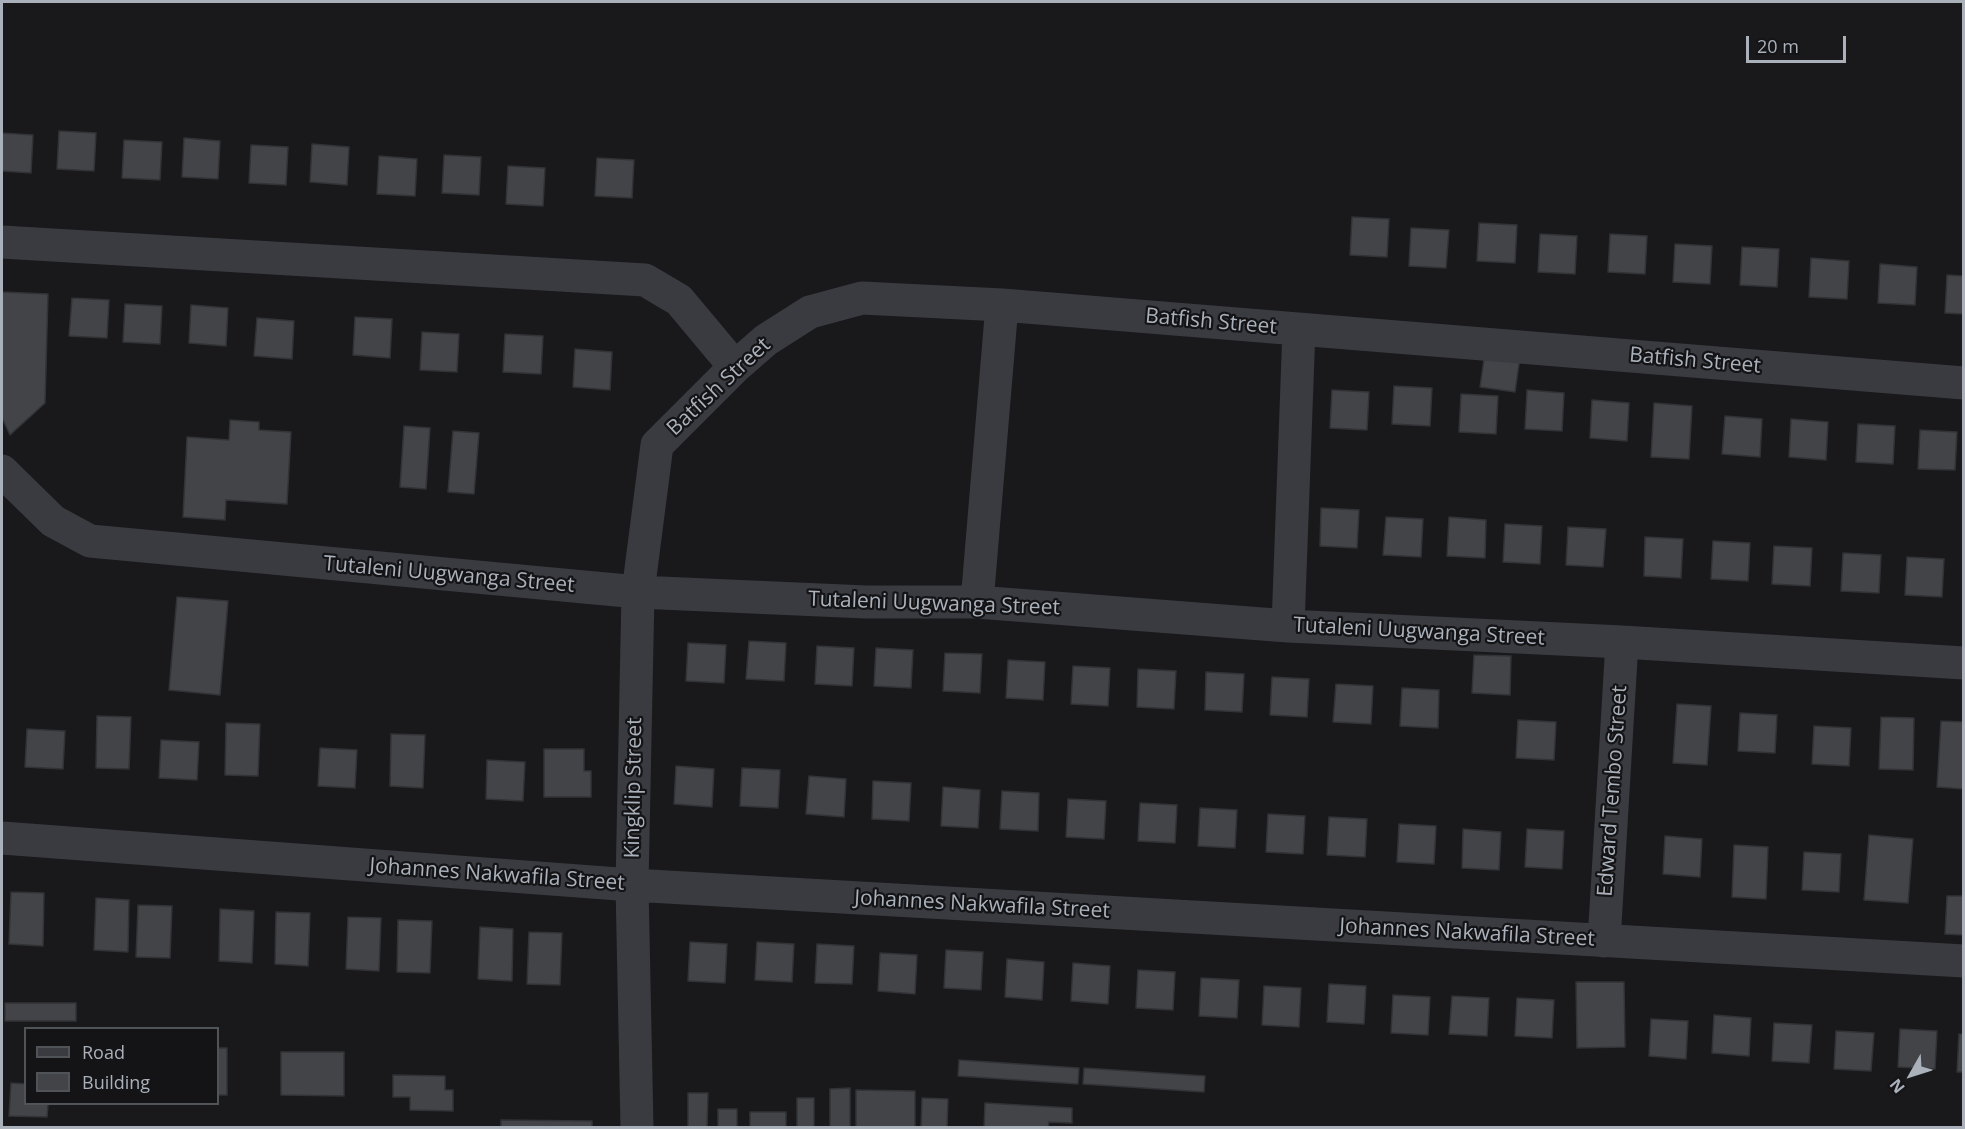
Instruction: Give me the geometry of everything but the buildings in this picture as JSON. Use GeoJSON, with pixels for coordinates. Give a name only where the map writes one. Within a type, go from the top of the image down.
{"type":"FeatureCollection","features":[{"type":"Feature","properties":{"kind":"street"},"geometry":{"type":"LineString","coordinates":[[2,242],[645,280],[679,300],[735,367]]}},
{"type":"Feature","properties":{"kind":"street","name":"Batfish Street"},"geometry":{"type":"LineString","coordinates":[[638,592],[657,445],[735,367],[766,340],[810,312],[861,298],[1002,305],[1964,383]]}},
{"type":"Feature","properties":{"kind":"street"},"geometry":{"type":"LineString","coordinates":[[977,602],[1002,305]]}},
{"type":"Feature","properties":{"kind":"street"},"geometry":{"type":"LineString","coordinates":[[1287,626],[1299,329]]}},
{"type":"Feature","properties":{"kind":"street","name":"Tutaleni Uugwanga Street"},"geometry":{"type":"LineString","coordinates":[[2,471],[53,521],[90,542],[638,592],[866,602],[977,602],[1287,626],[1622,642],[1964,663]]}},
{"type":"Feature","properties":{"kind":"street","name":"Kingklip Street"},"geometry":{"type":"LineString","coordinates":[[637,1128],[632,885],[638,592]]}},
{"type":"Feature","properties":{"kind":"street","name":"Edward Tembo Street"},"geometry":{"type":"LineString","coordinates":[[1604,941],[1622,642]]}},
{"type":"Feature","properties":{"kind":"street","name":"Johannes Nakwafila Street"},"geometry":{"type":"LineString","coordinates":[[2,838],[632,885],[1964,961]]}}]}
